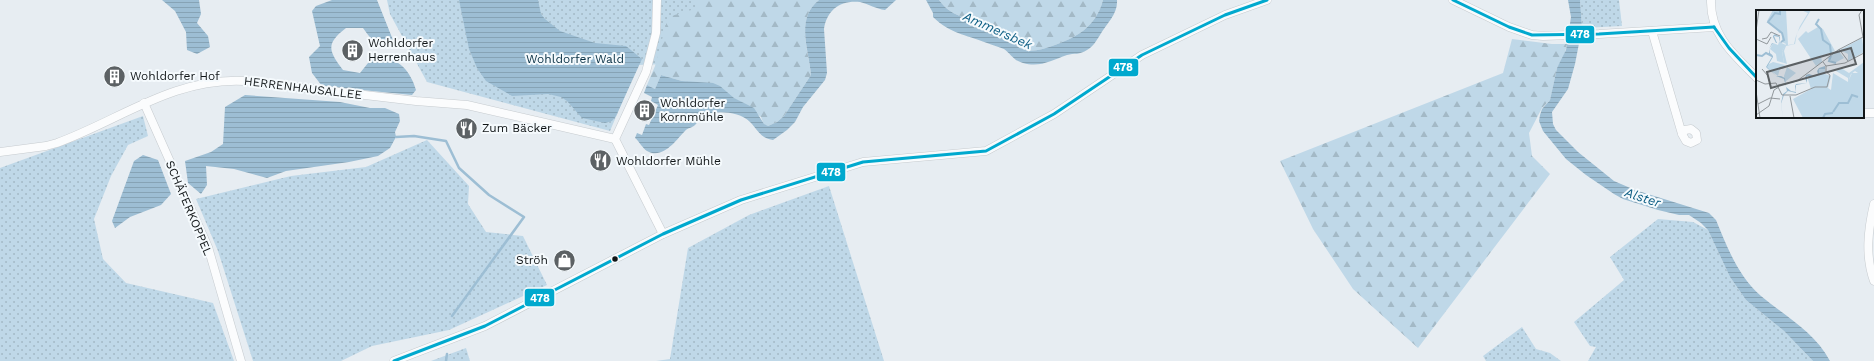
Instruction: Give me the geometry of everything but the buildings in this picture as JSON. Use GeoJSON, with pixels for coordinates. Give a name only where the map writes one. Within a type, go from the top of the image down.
{"type":"FeatureCollection","features":[{"type":"Feature","properties":{"kind":"street"},"geometry":{"type":"LineString","coordinates":[[657,0],[656,33],[646,72],[615,139],[663,234]]}},
{"type":"Feature","properties":{"kind":"street"},"geometry":{"type":"LineString","coordinates":[[394,361],[485,326],[663,234],[741,200],[863,162],[986,151],[1054,114],[1142,56],[1225,15],[1267,0]]}},
{"type":"Feature","properties":{"kind":"street"},"geometry":{"type":"LineString","coordinates":[[1453,0],[1520,31],[1532,35],[1553,37],[1714,27]]}},
{"type":"Feature","properties":{"kind":"street"},"geometry":{"type":"LineString","coordinates":[[1711,0],[1714,27],[1726,44],[1756,77]]}},
{"type":"Feature","properties":{"kind":"street"},"geometry":{"type":"LineString","coordinates":[[1652,31],[1682,134]]}},
{"type":"Feature","properties":{"kind":"street","name":"HERRENHAUSALLEE"},"geometry":{"type":"LineString","coordinates":[[0,152],[46,146],[57,143],[171,92],[210,81],[244,81],[416,101],[467,105],[615,139]]}},
{"type":"Feature","properties":{"kind":"street","name":"SCHÄFERKOPPEL"},"geometry":{"type":"LineString","coordinates":[[144,103],[208,247],[241,361]]}},
{"type":"Feature","properties":{"kind":"street"},"geometry":{"type":"LineString","coordinates":[[1874,204],[1868,240],[1868,266],[1874,282]]}},
{"type":"Feature","properties":{"kind":"green space","name":"Wohldorfer Wald"},"geometry":{"type":"Polygon","coordinates":[[[387,0],[811,0],[667,64],[638,65],[610,131],[427,82],[390,14],[387,0]]]}},
{"type":"Feature","properties":{"kind":"green space","name":"Wohldorfer Wald"},"geometry":{"type":"Polygon","coordinates":[[[696,0],[819,0],[807,16],[805,26],[806,46],[811,75],[784,116],[777,122],[768,126],[764,125],[761,117],[743,103],[704,84],[682,81],[661,75],[655,89],[647,85],[655,66],[668,17],[698,8],[696,0]]]}},
{"type":"Feature","properties":{"kind":"green space"},"geometry":{"type":"Polygon","coordinates":[[[939,0],[1103,0],[1095,17],[1084,30],[1061,43],[1032,51],[1020,48],[1009,40],[977,23],[952,12],[939,0]]]}},
{"type":"Feature","properties":{"kind":"green space"},"geometry":{"type":"Polygon","coordinates":[[[1580,0],[1619,0],[1622,26],[1582,28],[1580,0]]]}},
{"type":"Feature","properties":{"kind":"green space"},"geometry":{"type":"Polygon","coordinates":[[[1512,39],[1552,44],[1567,44],[1564,57],[1557,68],[1550,100],[1542,108],[1529,133],[1532,156],[1550,174],[1418,348],[1353,289],[1313,229],[1280,161],[1503,73],[1512,39]]]}},
{"type":"Feature","properties":{"kind":"green space"},"geometry":{"type":"Polygon","coordinates":[[[143,116],[148,136],[128,145],[111,176],[94,219],[103,259],[126,283],[213,303],[234,361],[0,361],[0,168],[143,116]]]}},
{"type":"Feature","properties":{"kind":"green space"},"geometry":{"type":"Polygon","coordinates":[[[427,140],[469,186],[468,204],[486,232],[523,236],[547,285],[449,330],[372,346],[341,361],[253,361],[218,251],[196,199],[291,176],[366,167],[427,140]]]}},
{"type":"Feature","properties":{"kind":"green space"},"geometry":{"type":"Polygon","coordinates":[[[829,186],[884,361],[656,361],[670,359],[688,248],[749,215],[829,186]]]}},
{"type":"Feature","properties":{"kind":"green space"},"geometry":{"type":"Polygon","coordinates":[[[1658,219],[1693,222],[1708,230],[1730,277],[1746,300],[1784,331],[1813,361],[1588,361],[1596,347],[1590,346],[1574,322],[1624,280],[1610,257],[1658,219]]]}},
{"type":"Feature","properties":{"kind":"green space"},"geometry":{"type":"Polygon","coordinates":[[[1522,327],[1536,349],[1550,353],[1561,361],[1486,361],[1483,356],[1522,327]]]}},
{"type":"Feature","properties":{"kind":"green space"},"geometry":{"type":"Polygon","coordinates":[[[466,348],[470,361],[431,361],[466,348]]]}},
{"type":"Feature","properties":{"kind":"water"},"geometry":{"type":"Polygon","coordinates":[[[162,0],[199,0],[201,14],[197,23],[208,36],[210,47],[197,54],[187,50],[186,32],[175,11],[162,0]]]}},
{"type":"Feature","properties":{"kind":"water"},"geometry":{"type":"Polygon","coordinates":[[[332,0],[377,0],[393,40],[388,43],[379,44],[372,40],[363,28],[346,28],[332,43],[331,48],[332,53],[343,70],[360,73],[372,58],[388,58],[400,65],[410,76],[416,90],[412,95],[322,86],[312,73],[309,57],[320,46],[312,11],[316,6],[332,0]]]}},
{"type":"Feature","properties":{"kind":"water"},"geometry":{"type":"Polygon","coordinates":[[[459,0],[538,0],[541,14],[560,31],[595,43],[626,46],[642,59],[616,116],[612,121],[605,123],[582,118],[567,101],[561,97],[548,94],[512,96],[486,81],[477,68],[469,49],[459,0]]]}},
{"type":"Feature","properties":{"kind":"water"},"geometry":{"type":"Polygon","coordinates":[[[819,0],[896,0],[885,10],[860,2],[853,2],[841,5],[831,12],[828,16],[824,29],[827,73],[825,80],[803,107],[795,122],[787,130],[773,140],[769,139],[762,136],[746,119],[732,113],[717,112],[704,116],[694,126],[686,130],[669,148],[658,153],[647,151],[635,138],[637,133],[642,135],[646,124],[649,125],[658,105],[651,101],[652,97],[644,93],[647,85],[655,89],[661,75],[682,81],[713,83],[720,86],[734,98],[754,108],[764,124],[768,126],[777,122],[784,116],[811,75],[806,45],[805,25],[807,16],[819,0]]]}},
{"type":"Feature","properties":{"kind":"water"},"geometry":{"type":"Polygon","coordinates":[[[926,0],[939,0],[952,12],[977,23],[1009,40],[1020,48],[1032,51],[1052,46],[1077,35],[1084,30],[1095,17],[1103,0],[1117,0],[1117,5],[1112,18],[1095,43],[1084,52],[1067,55],[1046,63],[1035,65],[1020,62],[1004,49],[958,33],[946,27],[933,17],[933,13],[926,0]]]}},
{"type":"Feature","properties":{"kind":"water","name":"Alster"},"geometry":{"type":"Polygon","coordinates":[[[1568,0],[1580,0],[1582,28],[1575,64],[1568,89],[1552,112],[1553,124],[1556,130],[1578,152],[1614,181],[1635,190],[1709,213],[1716,220],[1734,261],[1753,288],[1808,333],[1824,351],[1830,361],[1813,361],[1784,331],[1746,300],[1730,277],[1708,230],[1701,223],[1689,215],[1679,215],[1658,210],[1623,199],[1614,194],[1566,159],[1543,131],[1539,121],[1540,115],[1542,109],[1550,100],[1557,68],[1566,50],[1571,17],[1568,0]]]}},
{"type":"Feature","properties":{"kind":"water"},"geometry":{"type":"Polygon","coordinates":[[[245,95],[340,102],[370,108],[385,108],[399,114],[400,121],[395,132],[396,137],[390,148],[378,156],[349,162],[286,171],[267,178],[234,169],[206,166],[207,185],[201,194],[188,183],[185,161],[211,152],[223,144],[225,107],[245,95]]]}},
{"type":"Feature","properties":{"kind":"water"},"geometry":{"type":"Polygon","coordinates":[[[143,155],[158,160],[171,194],[161,205],[130,217],[115,228],[112,221],[134,161],[143,155]]]}},
{"type":"Feature","properties":{"kind":"waterway"},"geometry":{"type":"LineString","coordinates":[[396,137],[414,136],[446,141],[459,168],[489,195],[524,217],[452,316]]}},
{"type":"Feature","properties":{"kind":"waterway"},"geometry":{"type":"LineString","coordinates":[[446,361],[447,354]]}},
{"type":"Feature","properties":{"kind":"transit line","name":"478"},"geometry":{"type":"LineString","coordinates":[[394,361],[485,326],[663,234],[741,200],[863,162],[986,151],[1054,114],[1142,55],[1225,15],[1267,0]]}},
{"type":"Feature","properties":{"kind":"transit line","name":"478"},"geometry":{"type":"LineString","coordinates":[[1453,0],[1509,27],[1532,35],[1599,34],[1714,27]]}},
{"type":"Feature","properties":{"kind":"transit line","name":"478"},"geometry":{"type":"LineString","coordinates":[[1714,27],[1729,48],[1756,77]]}},
{"type":"Feature","properties":{"kind":"place","name":"Wohldorfer Herrenhaus"},"geometry":{"type":"Point","coordinates":[353,50]}},
{"type":"Feature","properties":{"kind":"place","name":"Wohldorfer Hof"},"geometry":{"type":"Point","coordinates":[114,76]}},
{"type":"Feature","properties":{"kind":"place","name":"Wohldorfer Kornmühle"},"geometry":{"type":"Point","coordinates":[644,110]}},
{"type":"Feature","properties":{"kind":"place","name":"Zum Bäcker"},"geometry":{"type":"Point","coordinates":[466,128]}},
{"type":"Feature","properties":{"kind":"place","name":"Wohldorfer Mühle"},"geometry":{"type":"Point","coordinates":[601,161]}},
{"type":"Feature","properties":{"kind":"place","name":"Ströh"},"geometry":{"type":"Point","coordinates":[564,260]}},
{"type":"Feature","properties":{"kind":"water label","name":"Ammersbek"},"geometry":{"type":"Point","coordinates":[998,30]}}]}
